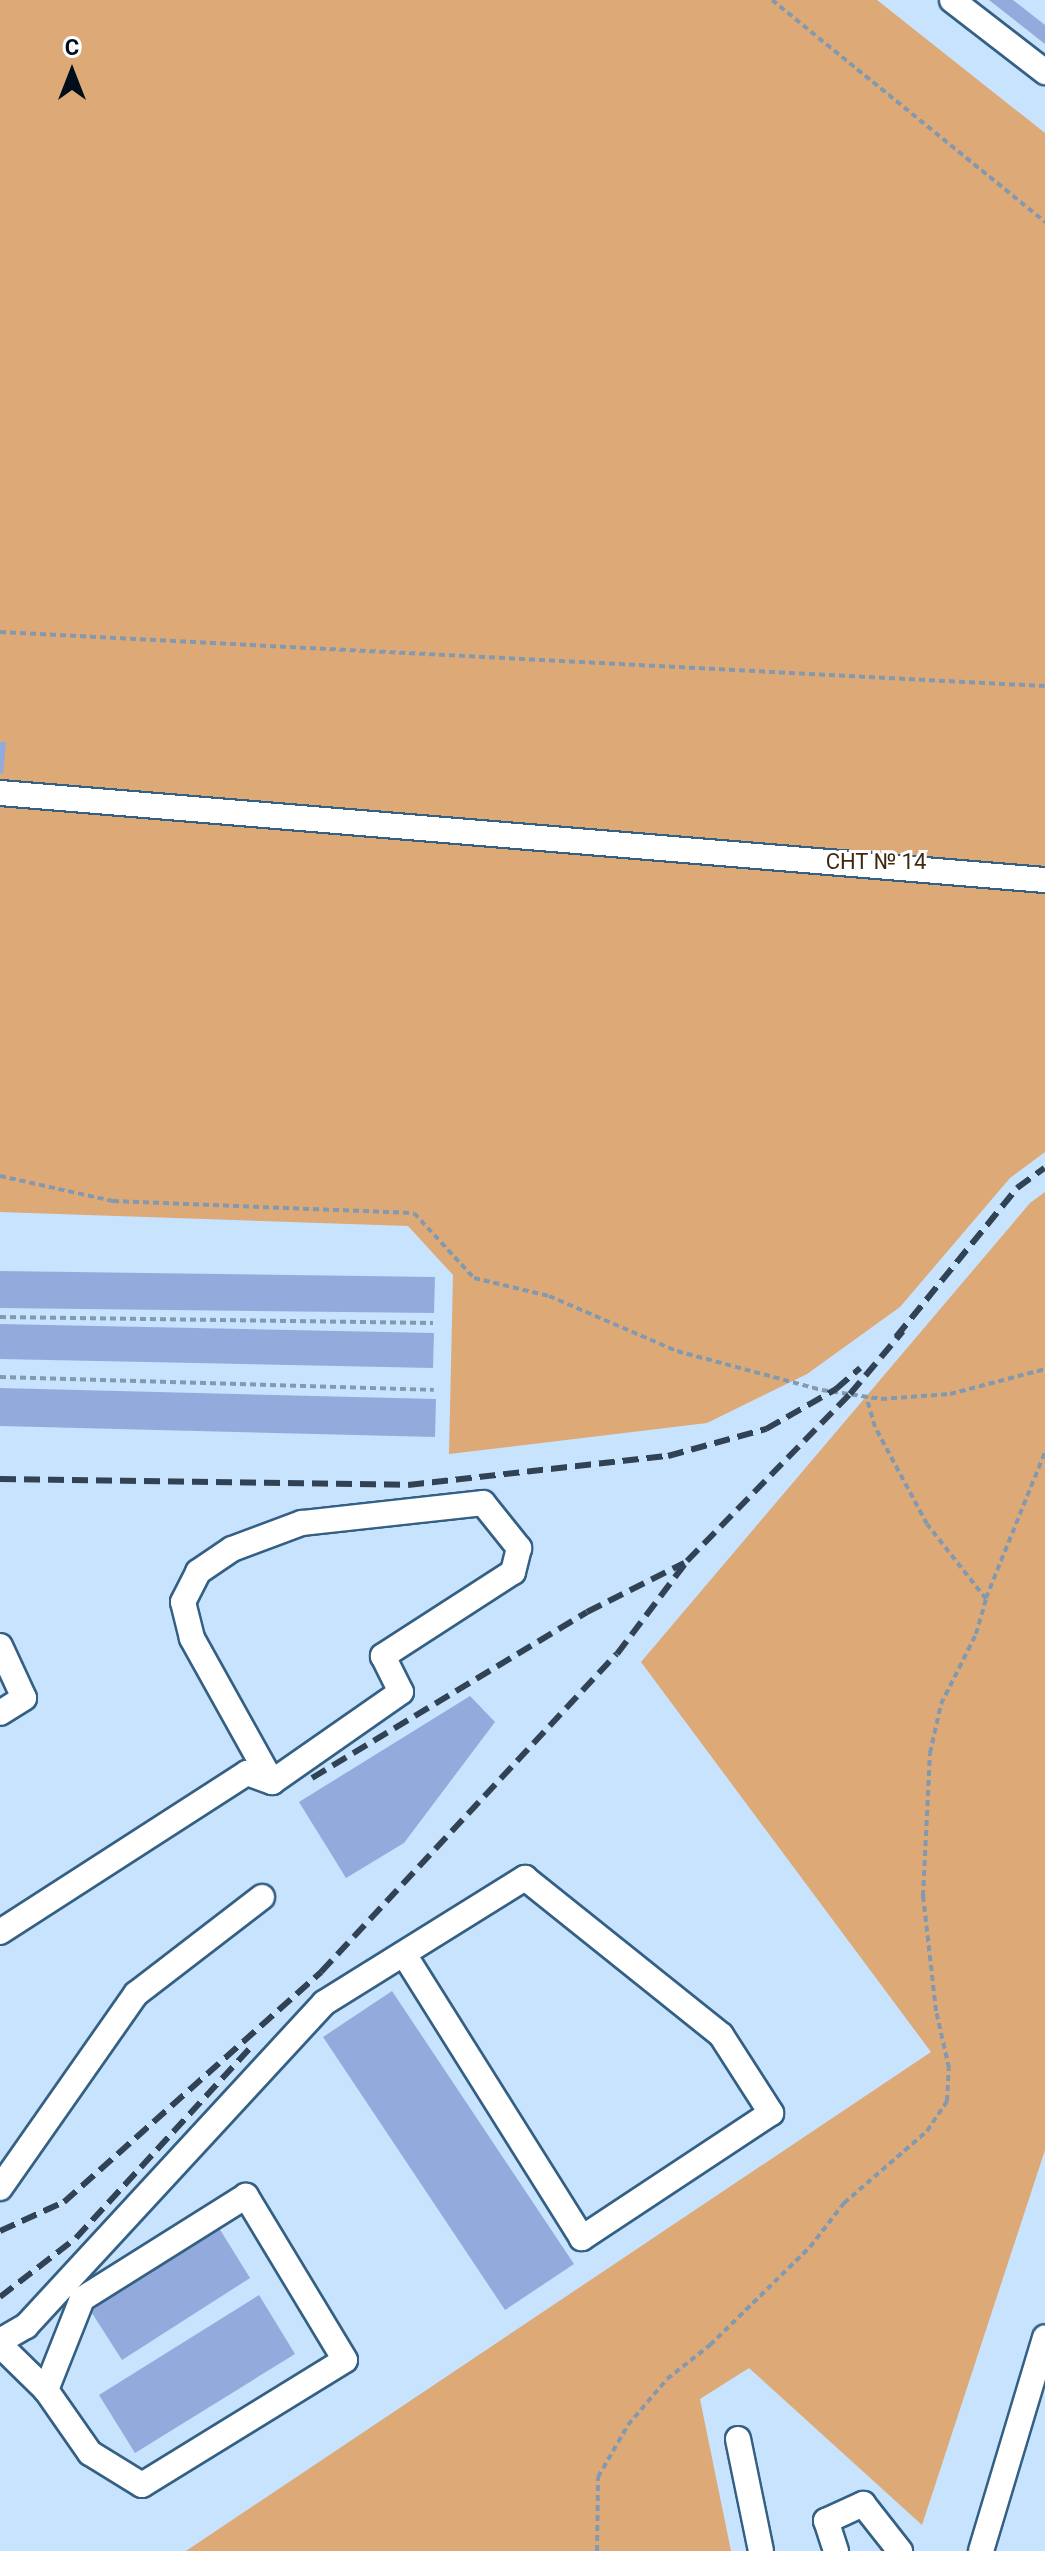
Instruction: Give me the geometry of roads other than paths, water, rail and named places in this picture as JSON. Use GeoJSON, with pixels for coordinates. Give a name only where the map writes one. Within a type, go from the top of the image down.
{"type":"FeatureCollection","features":[{"type":"Feature","properties":{"kind":"lane"},"geometry":{"type":"LineString","coordinates":[[952,0],[1045,72]]}},
{"type":"Feature","properties":{"kind":"lane"},"geometry":{"type":"LineString","coordinates":[[0,793],[1045,880]]}},
{"type":"Feature","properties":{"kind":"lane"},"geometry":{"type":"LineString","coordinates":[[483,1503],[519,1548],[513,1572],[383,1656],[401,1692],[272,1782],[192,1638],[183,1602],[198,1572],[232,1549],[302,1523],[483,1503]]}},
{"type":"Feature","properties":{"kind":"lane"},"geometry":{"type":"LineString","coordinates":[[0,1646],[24,1698],[0,1713]]}},
{"type":"Feature","properties":{"kind":"lane"},"geometry":{"type":"LineString","coordinates":[[0,1932],[247,1773],[272,1782]]}},
{"type":"Feature","properties":{"kind":"lane"},"geometry":{"type":"LineString","coordinates":[[46,2390],[82,2299],[246,2196],[345,2360],[142,2485],[90,2453],[46,2390],[0,2343],[26,2326],[324,2003],[405,1956],[525,1878],[721,2035],[771,2113],[582,2238],[405,1956]]}},
{"type":"Feature","properties":{"kind":"lane"},"geometry":{"type":"LineString","coordinates":[[0,2188],[136,1994],[262,1897]]}},
{"type":"Feature","properties":{"kind":"lane"},"geometry":{"type":"LineString","coordinates":[[981,2551],[1045,2337]]}},
{"type":"Feature","properties":{"kind":"lane"},"geometry":{"type":"LineString","coordinates":[[738,2439],[761,2551]]}},
{"type":"Feature","properties":{"kind":"lane"},"geometry":{"type":"LineString","coordinates":[[836,2551],[826,2521],[863,2504],[900,2551]]}},
{"type":"Feature","properties":{"kind":"railway"},"geometry":{"type":"LineString","coordinates":[[896,1337],[1017,1188],[1045,1168]]}},
{"type":"Feature","properties":{"kind":"railway"},"geometry":{"type":"LineString","coordinates":[[0,2231],[64,2202],[321,1972],[617,1654],[687,1561],[850,1394],[903,1331]]}},
{"type":"Feature","properties":{"kind":"railway"},"geometry":{"type":"LineString","coordinates":[[0,1479],[408,1485],[668,1456],[766,1429],[836,1389],[860,1368]]}},
{"type":"Feature","properties":{"kind":"railway"},"geometry":{"type":"LineString","coordinates":[[312,1778],[587,1612],[684,1563]]}},
{"type":"Feature","properties":{"kind":"railway"},"geometry":{"type":"LineString","coordinates":[[0,2297],[76,2238],[250,2048]]}},
{"type":"Feature","properties":{"kind":"park label","name":"СНТ № 14"},"geometry":{"type":"Point","coordinates":[876,862]}}]}
